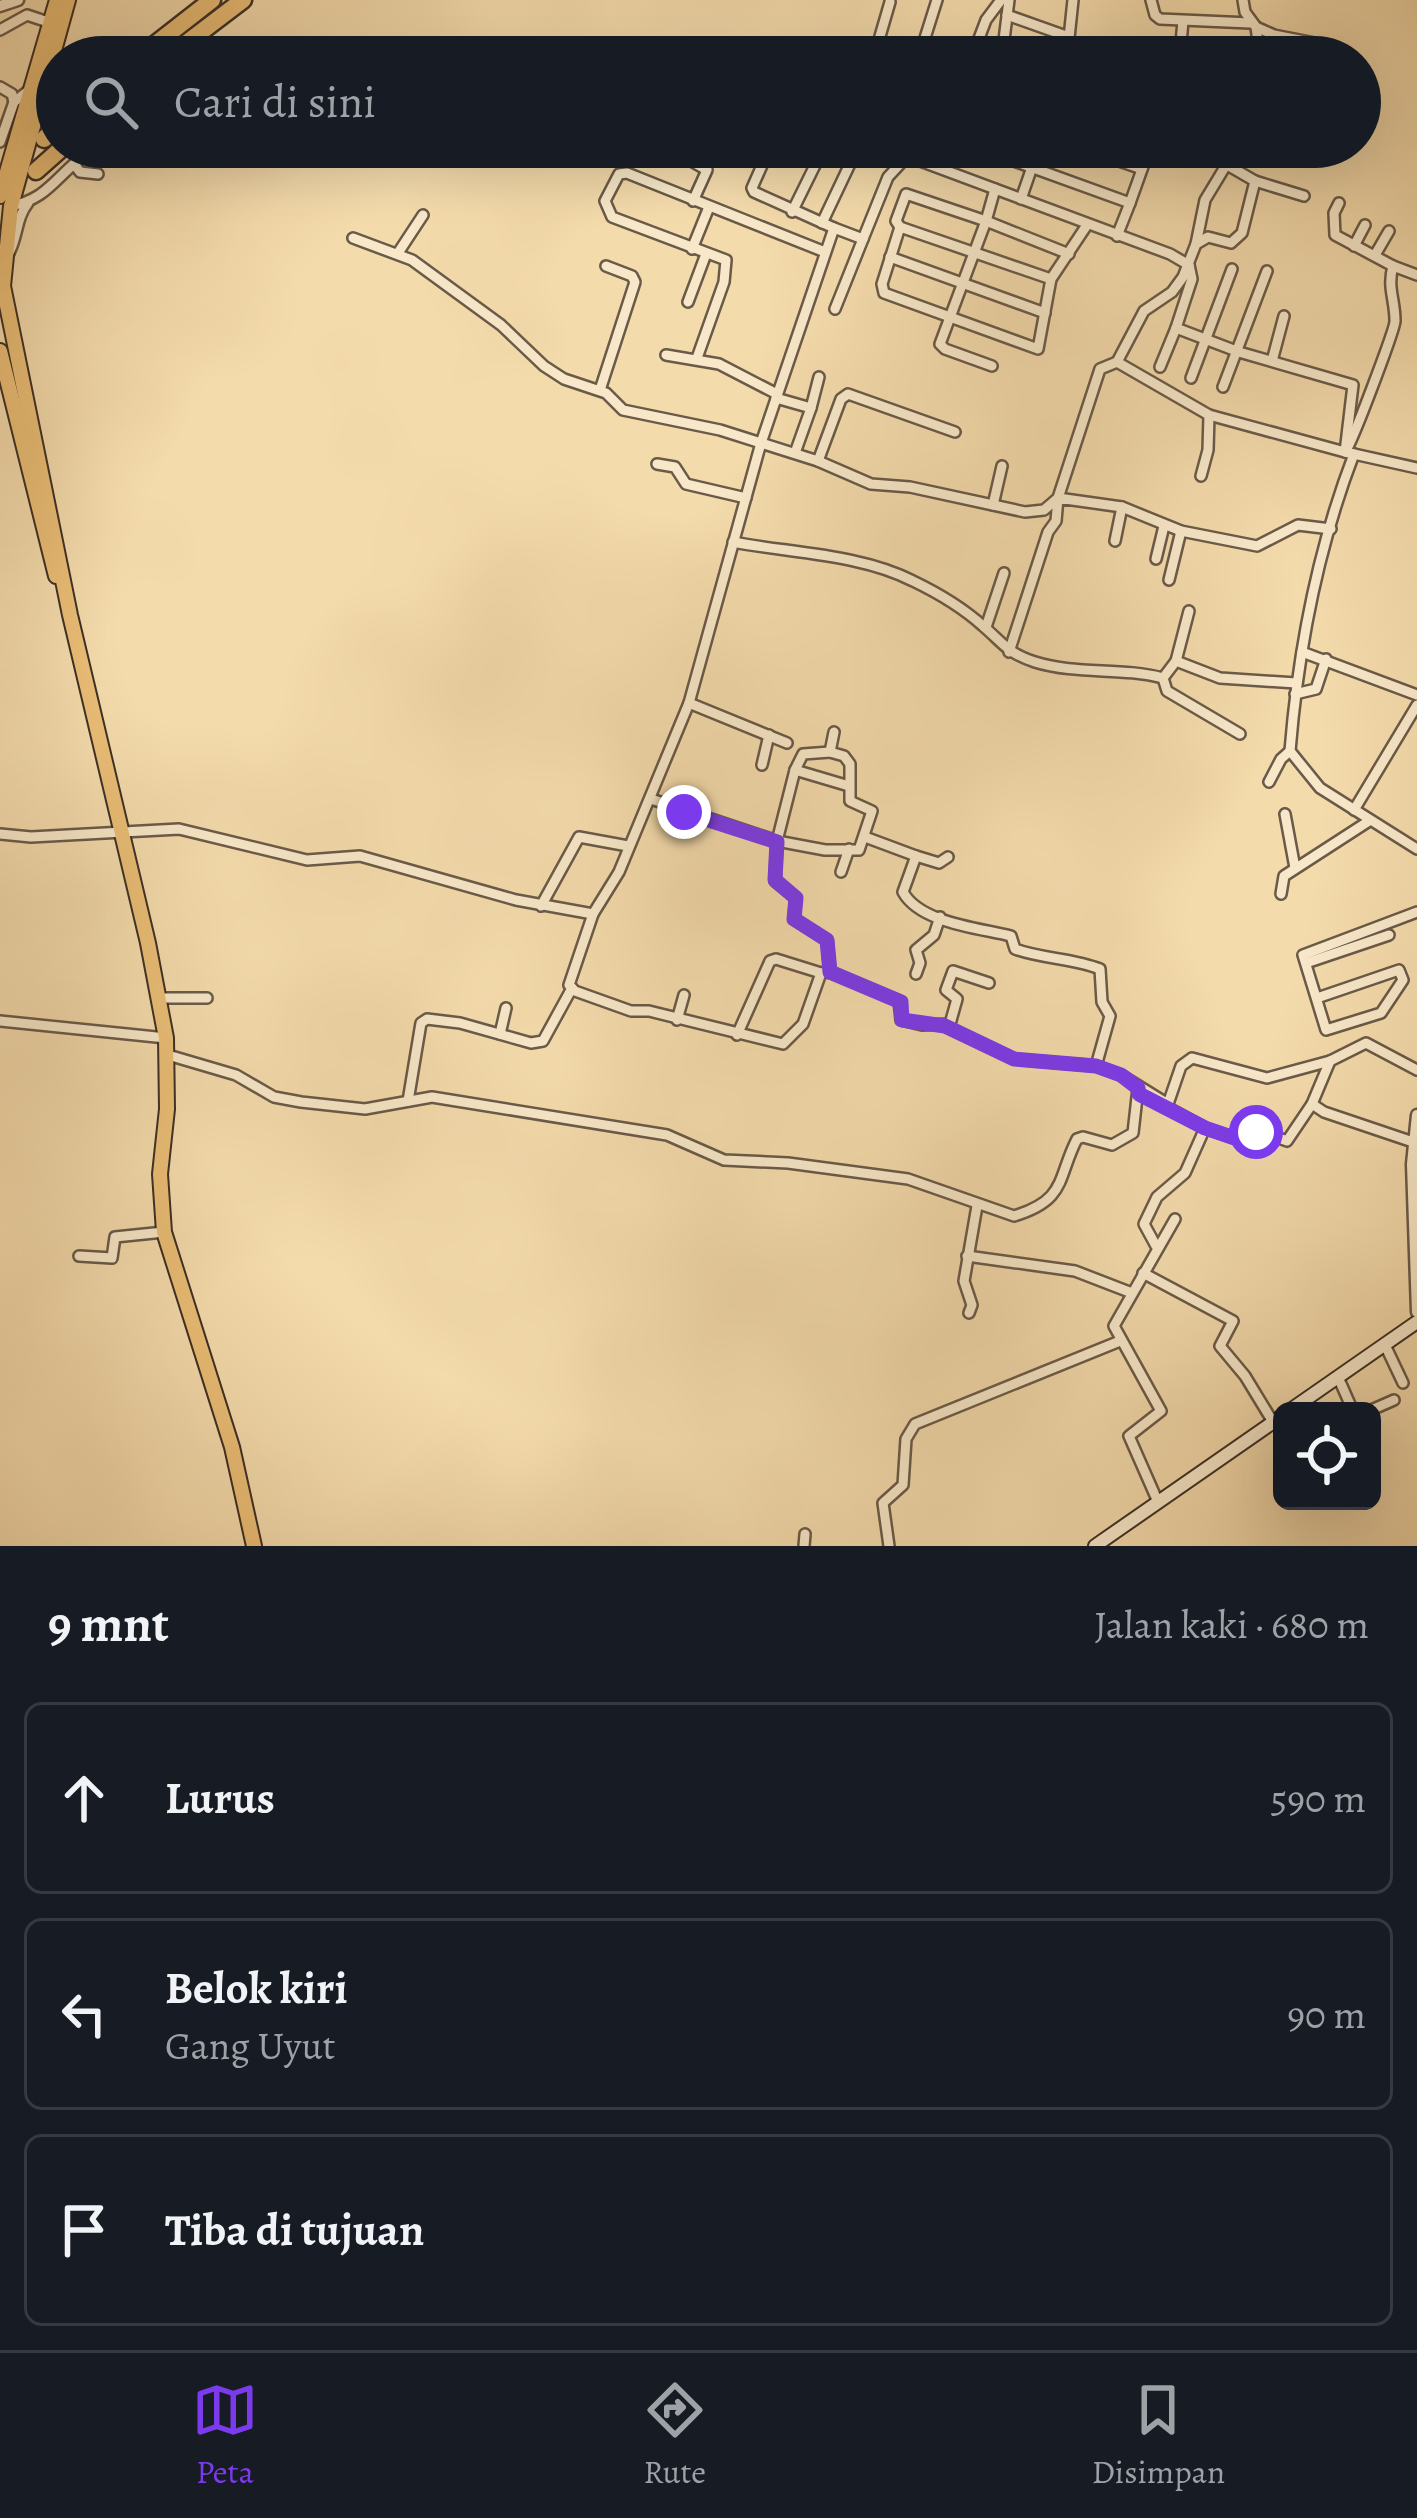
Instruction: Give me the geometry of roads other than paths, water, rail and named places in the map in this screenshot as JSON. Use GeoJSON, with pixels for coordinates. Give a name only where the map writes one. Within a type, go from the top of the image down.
{"type":"FeatureCollection","features":[{"type":"Feature","properties":{"kind":"highway"},"geometry":{"type":"LineString","coordinates":[[166,36],[212,0]]}},
{"type":"Feature","properties":{"kind":"highway"},"geometry":{"type":"LineString","coordinates":[[195,36],[242,0]]}},
{"type":"Feature","properties":{"kind":"highway"},"geometry":{"type":"LineString","coordinates":[[36,171],[39,168]]}},
{"type":"Feature","properties":{"kind":"main road"},"geometry":{"type":"LineString","coordinates":[[42,36],[53,0]]}},
{"type":"Feature","properties":{"kind":"main road"},"geometry":{"type":"LineString","coordinates":[[43,36],[53,0]]}},
{"type":"Feature","properties":{"kind":"main road"},"geometry":{"type":"LineString","coordinates":[[57,36],[68,0]]}},
{"type":"Feature","properties":{"kind":"main road"},"geometry":{"type":"LineString","coordinates":[[36,62],[6,201],[4,328],[159,998],[168,1055],[160,1174],[164,1232],[232,1447],[254,1546]]}},
{"type":"Feature","properties":{"kind":"main road"},"geometry":{"type":"LineString","coordinates":[[6,201],[36,104]]}},
{"type":"Feature","properties":{"kind":"main road"},"geometry":{"type":"LineString","coordinates":[[0,352],[51,562],[70,614]]}},
{"type":"Feature","properties":{"kind":"main road"},"geometry":{"type":"LineString","coordinates":[[1301,1402],[1417,1322]]}},
{"type":"Feature","properties":{"kind":"main road"},"geometry":{"type":"LineString","coordinates":[[1094,1546],[1273,1422]]}},
{"type":"Feature","properties":{"kind":"street"},"geometry":{"type":"LineString","coordinates":[[1,3],[17,0]]}},
{"type":"Feature","properties":{"kind":"street"},"geometry":{"type":"LineString","coordinates":[[926,36],[937,0]]}},
{"type":"Feature","properties":{"kind":"street"},"geometry":{"type":"LineString","coordinates":[[1004,36],[1005,0]]}},
{"type":"Feature","properties":{"kind":"street"},"geometry":{"type":"LineString","coordinates":[[980,36],[986,20],[1005,0]]}},
{"type":"Feature","properties":{"kind":"street"},"geometry":{"type":"LineString","coordinates":[[1151,0],[1160,19],[1253,25],[1279,36]]}},
{"type":"Feature","properties":{"kind":"street"},"geometry":{"type":"LineString","coordinates":[[1244,0],[1255,36]]}},
{"type":"Feature","properties":{"kind":"street"},"geometry":{"type":"LineString","coordinates":[[1069,36],[1071,1]]}},
{"type":"Feature","properties":{"kind":"street"},"geometry":{"type":"LineString","coordinates":[[881,36],[890,2]]}},
{"type":"Feature","properties":{"kind":"street"},"geometry":{"type":"LineString","coordinates":[[0,30],[28,15],[45,21]]}},
{"type":"Feature","properties":{"kind":"street"},"geometry":{"type":"LineString","coordinates":[[1007,15],[1066,36]]}},
{"type":"Feature","properties":{"kind":"street"},"geometry":{"type":"LineString","coordinates":[[1181,36],[1184,21]]}},
{"type":"Feature","properties":{"kind":"street"},"geometry":{"type":"LineString","coordinates":[[0,88],[12,94],[14,102]]}},
{"type":"Feature","properties":{"kind":"street"},"geometry":{"type":"LineString","coordinates":[[0,142],[14,102],[29,90]]}},
{"type":"Feature","properties":{"kind":"street"},"geometry":{"type":"LineString","coordinates":[[77,168],[98,174]]}},
{"type":"Feature","properties":{"kind":"street"},"geometry":{"type":"LineString","coordinates":[[77,168],[78,189]]}},
{"type":"Feature","properties":{"kind":"street"},"geometry":{"type":"LineString","coordinates":[[4,263],[15,241],[20,213],[77,168]]}},
{"type":"Feature","properties":{"kind":"street"},"geometry":{"type":"LineString","coordinates":[[693,200],[707,170],[703,168]]}},
{"type":"Feature","properties":{"kind":"street"},"geometry":{"type":"LineString","coordinates":[[761,168],[752,188],[792,212],[863,239]]}},
{"type":"Feature","properties":{"kind":"street"},"geometry":{"type":"LineString","coordinates":[[792,212],[814,168]]}},
{"type":"Feature","properties":{"kind":"street"},"geometry":{"type":"LineString","coordinates":[[822,224],[848,168]]}},
{"type":"Feature","properties":{"kind":"street"},"geometry":{"type":"LineString","coordinates":[[835,309],[888,177],[898,168]]}},
{"type":"Feature","properties":{"kind":"street"},"geometry":{"type":"LineString","coordinates":[[932,168],[1189,265],[1192,279],[1160,367]]}},
{"type":"Feature","properties":{"kind":"street"},"geometry":{"type":"LineString","coordinates":[[1021,199],[1032,168]]}},
{"type":"Feature","properties":{"kind":"street"},"geometry":{"type":"LineString","coordinates":[[1035,168],[1130,203]]}},
{"type":"Feature","properties":{"kind":"street"},"geometry":{"type":"LineString","coordinates":[[1118,236],[1139,168]]}},
{"type":"Feature","properties":{"kind":"street"},"geometry":{"type":"LineString","coordinates":[[1009,652],[1048,532],[1056,521],[1058,498],[1100,369],[1117,362],[1144,311],[1172,292],[1189,265],[1205,200],[1224,168]]}},
{"type":"Feature","properties":{"kind":"street"},"geometry":{"type":"LineString","coordinates":[[1237,168],[1255,181],[1304,196]]}},
{"type":"Feature","properties":{"kind":"street"},"geometry":{"type":"LineString","coordinates":[[697,358],[727,264],[612,217],[605,201],[623,172],[825,252]]}},
{"type":"Feature","properties":{"kind":"street"},"geometry":{"type":"LineString","coordinates":[[1196,244],[1208,237],[1237,242],[1255,181]]}},
{"type":"Feature","properties":{"kind":"street"},"geometry":{"type":"LineString","coordinates":[[992,366],[942,347],[995,189]]}},
{"type":"Feature","properties":{"kind":"street"},"geometry":{"type":"LineString","coordinates":[[1051,278],[900,227],[896,221],[909,193],[1069,254]]}},
{"type":"Feature","properties":{"kind":"street"},"geometry":{"type":"LineString","coordinates":[[6,201],[28,203]]}},
{"type":"Feature","properties":{"kind":"street"},"geometry":{"type":"LineString","coordinates":[[1339,203],[1332,230],[1354,247],[1417,275]]}},
{"type":"Feature","properties":{"kind":"street"},"geometry":{"type":"LineString","coordinates":[[692,249],[709,207]]}},
{"type":"Feature","properties":{"kind":"street"},"geometry":{"type":"LineString","coordinates":[[398,253],[423,214]]}},
{"type":"Feature","properties":{"kind":"street"},"geometry":{"type":"LineString","coordinates":[[900,227],[884,293],[1038,349],[1051,278],[1088,225]]}},
{"type":"Feature","properties":{"kind":"street"},"geometry":{"type":"LineString","coordinates":[[1354,247],[1365,225]]}},
{"type":"Feature","properties":{"kind":"street"},"geometry":{"type":"LineString","coordinates":[[651,799],[777,842],[859,850],[872,811],[850,801],[850,764],[844,756],[830,752],[803,754],[777,842],[775,880],[796,898],[794,919],[827,940],[826,973],[803,1024],[788,1042],[777,1044],[649,1011],[631,1011],[572,988],[568,980],[593,914],[608,895],[651,799],[689,703],[760,443],[834,228]]}},
{"type":"Feature","properties":{"kind":"street"},"geometry":{"type":"LineString","coordinates":[[1376,255],[1389,231]]}},
{"type":"Feature","properties":{"kind":"street"},"geometry":{"type":"LineString","coordinates":[[353,238],[398,253],[501,326],[544,366],[564,379],[600,390],[622,410],[680,419],[795,453],[871,484],[910,487],[1025,512],[1045,510],[1058,498]]}},
{"type":"Feature","properties":{"kind":"street"},"geometry":{"type":"LineString","coordinates":[[688,302],[706,254]]}},
{"type":"Feature","properties":{"kind":"street"},"geometry":{"type":"LineString","coordinates":[[890,257],[1045,313]]}},
{"type":"Feature","properties":{"kind":"street"},"geometry":{"type":"LineString","coordinates":[[600,390],[635,282],[632,276],[606,266]]}},
{"type":"Feature","properties":{"kind":"street"},"geometry":{"type":"LineString","coordinates":[[1269,782],[1290,751],[1302,652],[1350,453],[1370,385],[1393,335],[1395,319],[1388,286],[1394,266]]}},
{"type":"Feature","properties":{"kind":"street"},"geometry":{"type":"LineString","coordinates":[[1191,378],[1232,269]]}},
{"type":"Feature","properties":{"kind":"street"},"geometry":{"type":"LineString","coordinates":[[1223,387],[1267,271]]}},
{"type":"Feature","properties":{"kind":"street"},"geometry":{"type":"LineString","coordinates":[[1272,361],[1285,316]]}},
{"type":"Feature","properties":{"kind":"street"},"geometry":{"type":"LineString","coordinates":[[1176,328],[1238,352],[1353,385],[1345,431],[1350,453]]}},
{"type":"Feature","properties":{"kind":"street"},"geometry":{"type":"LineString","coordinates":[[666,355],[718,364],[777,396],[811,408]]}},
{"type":"Feature","properties":{"kind":"street"},"geometry":{"type":"LineString","coordinates":[[1117,362],[1210,415],[1417,468]]}},
{"type":"Feature","properties":{"kind":"street"},"geometry":{"type":"LineString","coordinates":[[795,453],[819,377]]}},
{"type":"Feature","properties":{"kind":"street"},"geometry":{"type":"LineString","coordinates":[[818,461],[841,399],[848,394],[955,432]]}},
{"type":"Feature","properties":{"kind":"street"},"geometry":{"type":"LineString","coordinates":[[1201,476],[1210,415]]}},
{"type":"Feature","properties":{"kind":"street"},"geometry":{"type":"LineString","coordinates":[[657,464],[676,467],[686,484],[746,498]]}},
{"type":"Feature","properties":{"kind":"street"},"geometry":{"type":"LineString","coordinates":[[993,505],[1002,466]]}},
{"type":"Feature","properties":{"kind":"street"},"geometry":{"type":"LineString","coordinates":[[1058,498],[1122,507],[1181,531],[1257,546],[1298,525],[1331,530]]}},
{"type":"Feature","properties":{"kind":"street"},"geometry":{"type":"LineString","coordinates":[[1115,541],[1122,507]]}},
{"type":"Feature","properties":{"kind":"street"},"geometry":{"type":"LineString","coordinates":[[1156,559],[1164,526]]}},
{"type":"Feature","properties":{"kind":"street"},"geometry":{"type":"LineString","coordinates":[[1169,580],[1181,531]]}},
{"type":"Feature","properties":{"kind":"street"},"geometry":{"type":"LineString","coordinates":[[733,542],[849,562],[908,578],[986,627],[1009,652],[1035,662],[1163,678]]}},
{"type":"Feature","properties":{"kind":"street"},"geometry":{"type":"LineString","coordinates":[[986,627],[1004,573]]}},
{"type":"Feature","properties":{"kind":"street"},"geometry":{"type":"LineString","coordinates":[[1163,678],[1176,661],[1189,611]]}},
{"type":"Feature","properties":{"kind":"street"},"geometry":{"type":"LineString","coordinates":[[1302,652],[1417,695]]}},
{"type":"Feature","properties":{"kind":"street"},"geometry":{"type":"LineString","coordinates":[[1176,661],[1220,678],[1316,689],[1326,659]]}},
{"type":"Feature","properties":{"kind":"street"},"geometry":{"type":"LineString","coordinates":[[1163,678],[1167,691],[1240,734]]}},
{"type":"Feature","properties":{"kind":"street"},"geometry":{"type":"LineString","coordinates":[[689,703],[787,743]]}},
{"type":"Feature","properties":{"kind":"street"},"geometry":{"type":"LineString","coordinates":[[1354,810],[1417,705]]}},
{"type":"Feature","properties":{"kind":"street"},"geometry":{"type":"LineString","coordinates":[[830,752],[834,732]]}},
{"type":"Feature","properties":{"kind":"street"},"geometry":{"type":"LineString","coordinates":[[762,765],[769,735]]}},
{"type":"Feature","properties":{"kind":"street"},"geometry":{"type":"LineString","coordinates":[[1290,751],[1320,788],[1417,849]]}},
{"type":"Feature","properties":{"kind":"street"},"geometry":{"type":"LineString","coordinates":[[795,770],[849,786]]}},
{"type":"Feature","properties":{"kind":"street"},"geometry":{"type":"LineString","coordinates":[[1285,814],[1294,868]]}},
{"type":"Feature","properties":{"kind":"street"},"geometry":{"type":"LineString","coordinates":[[1281,894],[1284,876],[1369,821]]}},
{"type":"Feature","properties":{"kind":"street"},"geometry":{"type":"LineString","coordinates":[[0,834],[66,836],[179,829],[307,860],[360,856],[541,906],[593,914]]}},
{"type":"Feature","properties":{"kind":"street"},"geometry":{"type":"LineString","coordinates":[[541,906],[579,837],[628,846]]}},
{"type":"Feature","properties":{"kind":"street"},"geometry":{"type":"LineString","coordinates":[[865,837],[939,862],[947,857]]}},
{"type":"Feature","properties":{"kind":"street"},"geometry":{"type":"LineString","coordinates":[[842,872],[849,849]]}},
{"type":"Feature","properties":{"kind":"street"},"geometry":{"type":"LineString","coordinates":[[916,856],[903,892],[914,908],[1011,936],[1015,949],[1023,953],[1066,958],[1100,969],[1102,1002],[1110,1018],[1096,1066]]}},
{"type":"Feature","properties":{"kind":"street"},"geometry":{"type":"LineString","coordinates":[[1317,998],[1399,970],[1403,980],[1381,1013],[1326,1030],[1304,955],[1383,934],[1416,916]]}},
{"type":"Feature","properties":{"kind":"street"},"geometry":{"type":"LineString","coordinates":[[916,974],[920,963],[916,950],[934,935],[940,917]]}},
{"type":"Feature","properties":{"kind":"street"},"geometry":{"type":"LineString","coordinates":[[737,1035],[770,961],[776,959],[901,1002],[902,1020],[945,1026],[1014,1059],[1096,1066],[1121,1075],[1139,1091],[1205,1128],[1249,1143],[1260,1131],[1286,1141],[1312,1104],[1330,1061]]}},
{"type":"Feature","properties":{"kind":"street"},"geometry":{"type":"LineString","coordinates":[[945,1026],[950,1024],[957,999],[946,991],[953,971],[989,983]]}},
{"type":"Feature","properties":{"kind":"street"},"geometry":{"type":"LineString","coordinates":[[408,1101],[421,1023],[427,1019],[460,1023],[531,1043],[543,1041],[572,988]]}},
{"type":"Feature","properties":{"kind":"street"},"geometry":{"type":"LineString","coordinates":[[677,1020],[684,995]]}},
{"type":"Feature","properties":{"kind":"street"},"geometry":{"type":"LineString","coordinates":[[159,998],[207,998]]}},
{"type":"Feature","properties":{"kind":"street"},"geometry":{"type":"LineString","coordinates":[[500,1034],[506,1008]]}},
{"type":"Feature","properties":{"kind":"street"},"geometry":{"type":"LineString","coordinates":[[0,1021],[166,1038]]}},
{"type":"Feature","properties":{"kind":"street"},"geometry":{"type":"LineString","coordinates":[[1139,1091],[1169,1104],[1181,1066],[1192,1058],[1262,1078],[1330,1061],[1367,1043],[1417,1070]]}},
{"type":"Feature","properties":{"kind":"street"},"geometry":{"type":"LineString","coordinates":[[168,1055],[236,1075],[287,1100],[365,1108],[432,1097],[667,1135],[724,1160],[908,1179],[977,1206],[1019,1216],[1061,1186],[1077,1139],[1112,1145],[1132,1133],[1139,1091]]}},
{"type":"Feature","properties":{"kind":"street"},"geometry":{"type":"LineString","coordinates":[[1312,1104],[1413,1142]]}},
{"type":"Feature","properties":{"kind":"street"},"geometry":{"type":"LineString","coordinates":[[1417,1115],[1413,1142],[1417,1312]]}},
{"type":"Feature","properties":{"kind":"street"},"geometry":{"type":"LineString","coordinates":[[1156,1246],[1144,1224],[1157,1197],[1185,1173],[1205,1128]]}},
{"type":"Feature","properties":{"kind":"street"},"geometry":{"type":"LineString","coordinates":[[970,1313],[972,1305],[964,1286],[977,1206]]}},
{"type":"Feature","properties":{"kind":"street"},"geometry":{"type":"LineString","coordinates":[[1158,1502],[1129,1436],[1161,1411],[1114,1326],[1174,1219]]}},
{"type":"Feature","properties":{"kind":"street"},"geometry":{"type":"LineString","coordinates":[[79,1256],[112,1258],[116,1237],[164,1232]]}},
{"type":"Feature","properties":{"kind":"street"},"geometry":{"type":"LineString","coordinates":[[968,1256],[1075,1271],[1132,1293]]}},
{"type":"Feature","properties":{"kind":"street"},"geometry":{"type":"LineString","coordinates":[[1143,1273],[1233,1321],[1220,1346],[1273,1407]]}},
{"type":"Feature","properties":{"kind":"street"},"geometry":{"type":"LineString","coordinates":[[889,1546],[883,1503],[902,1485],[906,1439],[915,1424],[1120,1341]]}},
{"type":"Feature","properties":{"kind":"street"},"geometry":{"type":"LineString","coordinates":[[1385,1345],[1403,1383]]}},
{"type":"Feature","properties":{"kind":"street"},"geometry":{"type":"LineString","coordinates":[[1338,1377],[1349,1402]]}},
{"type":"Feature","properties":{"kind":"street"},"geometry":{"type":"LineString","coordinates":[[1381,1406],[1394,1400]]}}]}
